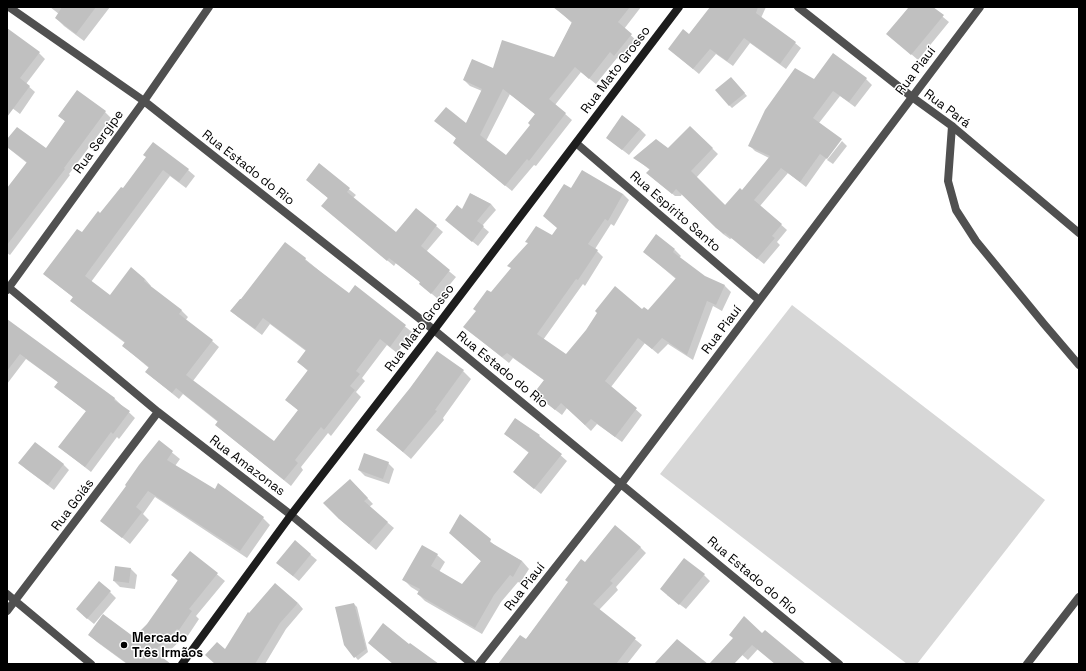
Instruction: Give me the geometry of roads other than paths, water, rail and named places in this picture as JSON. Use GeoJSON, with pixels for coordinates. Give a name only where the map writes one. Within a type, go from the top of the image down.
{"type":"FeatureCollection","features":[{"type":"Feature","properties":{"kind":"street","name":"Rua Estado do Rio"},"geometry":{"type":"LineString","coordinates":[[9,7],[144,101],[434,330],[839,664]]}},
{"type":"Feature","properties":{"kind":"street","name":"Rua Sergipe"},"geometry":{"type":"LineString","coordinates":[[8,288],[144,101],[209,7]]}},
{"type":"Feature","properties":{"kind":"street","name":"Rua Mato Grosso"},"geometry":{"type":"LineString","coordinates":[[182,664],[291,515],[434,330],[679,7]]}},
{"type":"Feature","properties":{"kind":"street","name":"Rua Pará"},"geometry":{"type":"LineString","coordinates":[[798,7],[912,97],[952,126],[1079,233]]}},
{"type":"Feature","properties":{"kind":"street","name":"Rua Piauí"},"geometry":{"type":"LineString","coordinates":[[479,664],[621,484],[980,7]]}},
{"type":"Feature","properties":{"kind":"street"},"geometry":{"type":"LineString","coordinates":[[952,126],[948,181],[956,210],[976,241],[1079,365]]}},
{"type":"Feature","properties":{"kind":"street","name":"Rua Espírito Santo"},"geometry":{"type":"LineString","coordinates":[[576,143],[759,300]]}},
{"type":"Feature","properties":{"kind":"street","name":"Rua Amazonas"},"geometry":{"type":"LineString","coordinates":[[8,288],[158,412],[291,515],[472,664]]}},
{"type":"Feature","properties":{"kind":"street","name":"Rua Goiás"},"geometry":{"type":"LineString","coordinates":[[7,611],[158,412]]}},
{"type":"Feature","properties":{"kind":"street"},"geometry":{"type":"LineString","coordinates":[[7,594],[91,664]]}},
{"type":"Feature","properties":{"kind":"street"},"geometry":{"type":"LineString","coordinates":[[1027,664],[1079,597]]}},
{"type":"Feature","properties":{"kind":"place","name":"Mercado Três Irmãos"},"geometry":{"type":"Point","coordinates":[124,645]}}]}
